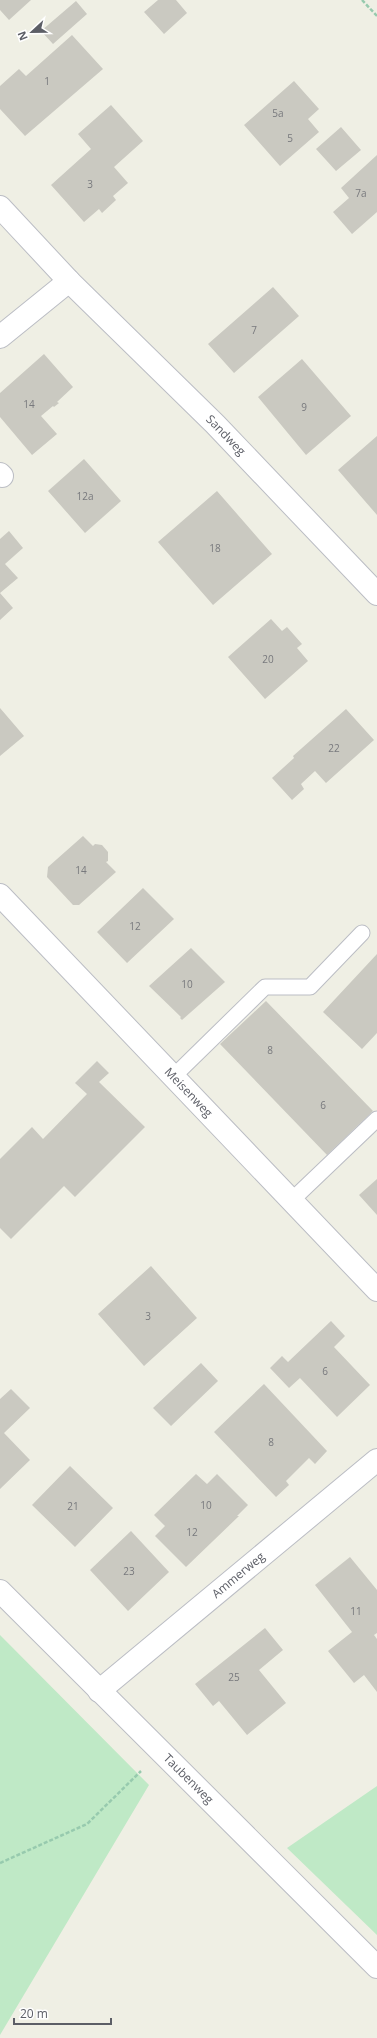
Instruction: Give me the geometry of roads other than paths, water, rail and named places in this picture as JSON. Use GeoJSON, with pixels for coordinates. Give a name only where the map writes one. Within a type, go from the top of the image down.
{"type":"FeatureCollection","features":[{"type":"Feature","properties":{"kind":"street","name":"Sandweg"},"geometry":{"type":"LineString","coordinates":[[0,207],[69,281],[215,424],[377,594]]}},
{"type":"Feature","properties":{"kind":"street"},"geometry":{"type":"LineString","coordinates":[[0,337],[69,281]]}},
{"type":"Feature","properties":{"kind":"street","name":"Meisenweg"},"geometry":{"type":"LineString","coordinates":[[0,895],[377,1290]]}},
{"type":"Feature","properties":{"kind":"street","name":"Ammerweg"},"geometry":{"type":"LineString","coordinates":[[100,1692],[377,1460]]}},
{"type":"Feature","properties":{"kind":"street","name":"Taubenweg"},"geometry":{"type":"LineString","coordinates":[[0,1591],[377,1967]]}},
{"type":"Feature","properties":{"kind":"lane"},"geometry":{"type":"LineString","coordinates":[[173,1077],[264,987],[310,987],[362,933]]}},
{"type":"Feature","properties":{"kind":"lane"},"geometry":{"type":"LineString","coordinates":[[292,1201],[377,1119]]}}]}
